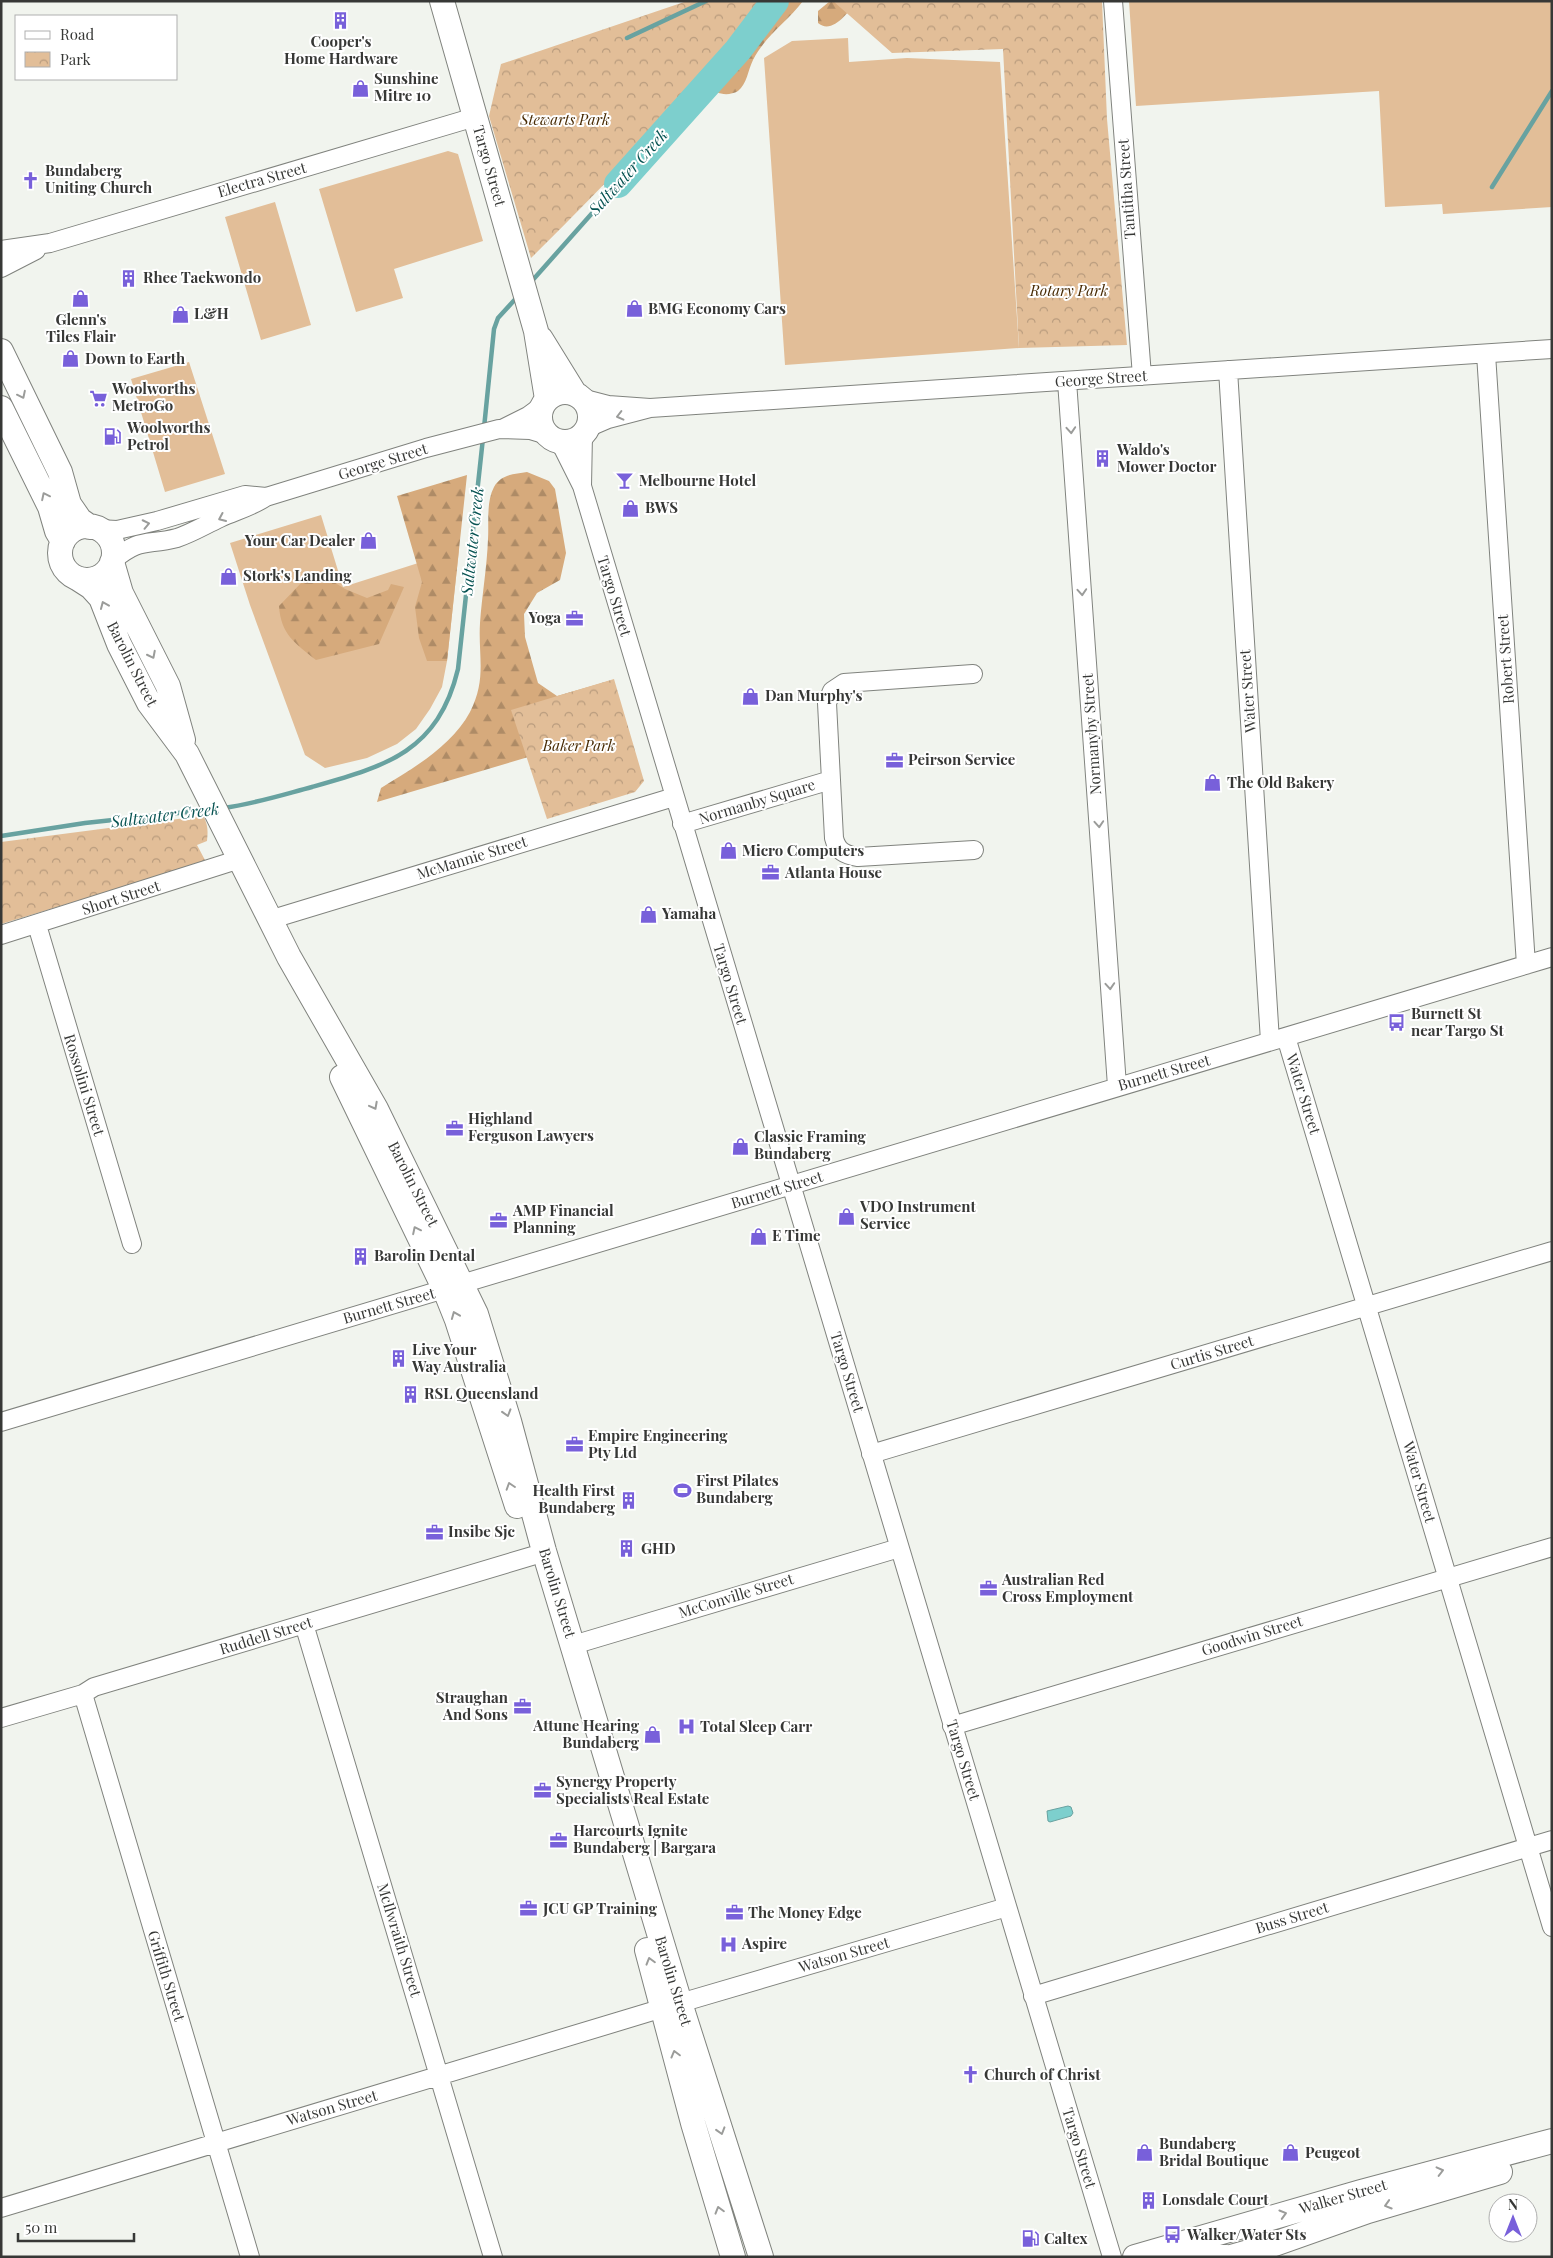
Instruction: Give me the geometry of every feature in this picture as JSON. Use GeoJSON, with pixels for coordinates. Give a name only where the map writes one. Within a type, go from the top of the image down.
{"type":"FeatureCollection","features":[{"type":"Feature","properties":{"kind":"main road","name":"Targo Street"},"geometry":{"type":"LineString","coordinates":[[442,1],[535,328],[545,402]]}},
{"type":"Feature","properties":{"kind":"main road","name":"Targo Street"},"geometry":{"type":"LineString","coordinates":[[535,328],[578,396]]}},
{"type":"Feature","properties":{"kind":"main road"},"geometry":{"type":"LineString","coordinates":[[1,351],[60,472],[69,504],[80,520],[104,533],[113,546],[112,562],[101,576],[85,580],[77,578],[67,571],[63,565],[60,550],[63,541],[74,530],[94,528]]}},
{"type":"Feature","properties":{"kind":"main road"},"geometry":{"type":"LineString","coordinates":[[560,392],[578,396],[589,412],[585,431],[570,441],[552,438],[541,425],[540,418],[545,402],[560,392]]}},
{"type":"Feature","properties":{"kind":"main road"},"geometry":{"type":"LineString","coordinates":[[1,408],[50,507],[57,531],[63,541]]}},
{"type":"Feature","properties":{"kind":"main road","name":"Barolin Street"},"geometry":{"type":"LineString","coordinates":[[112,562],[121,593],[168,686],[187,754]]}},
{"type":"Feature","properties":{"kind":"main road","name":"Barolin Street"},"geometry":{"type":"LineString","coordinates":[[77,578],[91,587],[101,598],[119,644],[149,703],[187,754],[289,957],[352,1100],[454,1287],[476,1314],[509,1420],[544,1551],[573,1645],[672,2006],[693,2123],[733,2257]]}},
{"type":"Feature","properties":{"kind":"main road","name":"Barolin Street"},"geometry":{"type":"LineString","coordinates":[[454,1287],[457,1320],[672,2006],[761,2257]]}},
{"type":"Feature","properties":{"kind":"main road","name":"Walker Street"},"geometry":{"type":"LineString","coordinates":[[1135,2257],[1361,2192],[1552,2141]]}},
{"type":"Feature","properties":{"kind":"main road","name":"Walker Street"},"geometry":{"type":"LineString","coordinates":[[1231,2257],[1266,2247],[1378,2208],[1552,2156]]}},
{"type":"Feature","properties":{"kind":"main road"},"geometry":{"type":"LineString","coordinates":[[1188,2257],[1227,2257]]}},
{"type":"Feature","properties":{"kind":"street","name":"Tantitha Street"},"geometry":{"type":"LineString","coordinates":[[1113,1],[1142,376]]}},
{"type":"Feature","properties":{"kind":"street","name":"Electra Street"},"geometry":{"type":"LineString","coordinates":[[1,250],[50,243],[475,117]]}},
{"type":"Feature","properties":{"kind":"street","name":"Electra Street"},"geometry":{"type":"LineString","coordinates":[[1,268],[50,243]]}},
{"type":"Feature","properties":{"kind":"street","name":"George Street"},"geometry":{"type":"LineString","coordinates":[[578,396],[608,405],[650,408],[1552,349]]}},
{"type":"Feature","properties":{"kind":"street","name":"Robert Street"},"geometry":{"type":"LineString","coordinates":[[1486,354],[1526,965]]}},
{"type":"Feature","properties":{"kind":"street","name":"Water Street"},"geometry":{"type":"LineString","coordinates":[[1228,370],[1278,1039],[1367,1306],[1552,1927]]}},
{"type":"Feature","properties":{"kind":"street","name":"Normanyby Street"},"geometry":{"type":"LineString","coordinates":[[1067,381],[1117,1086]]}},
{"type":"Feature","properties":{"kind":"street","name":"George Street"},"geometry":{"type":"LineString","coordinates":[[112,562],[128,547],[186,534],[220,518],[253,506],[266,498],[426,448],[500,429],[528,416],[545,402]]}},
{"type":"Feature","properties":{"kind":"street","name":"George Street"},"geometry":{"type":"LineString","coordinates":[[585,431],[608,419],[650,408]]}},
{"type":"Feature","properties":{"kind":"street","name":"George Street"},"geometry":{"type":"LineString","coordinates":[[500,429],[530,430],[552,438]]}},
{"type":"Feature","properties":{"kind":"street","name":"Targo Street"},"geometry":{"type":"LineString","coordinates":[[582,486],[585,431]]}},
{"type":"Feature","properties":{"kind":"street","name":"Targo Street"},"geometry":{"type":"LineString","coordinates":[[552,438],[563,448],[582,486],[1112,2257]]}},
{"type":"Feature","properties":{"kind":"street","name":"George Street"},"geometry":{"type":"LineString","coordinates":[[94,528],[117,530],[158,522],[245,495],[266,498]]}},
{"type":"Feature","properties":{"kind":"street","name":"Normanby Square"},"geometry":{"type":"LineString","coordinates":[[973,674],[852,681],[838,686],[832,691],[827,703],[834,838],[844,854],[858,857],[974,850]]}},
{"type":"Feature","properties":{"kind":"street","name":"Normanby Square"},"geometry":{"type":"LineString","coordinates":[[682,824],[831,780]]}},
{"type":"Feature","properties":{"kind":"street","name":"McMannie Street"},"geometry":{"type":"LineString","coordinates":[[269,920],[674,797]]}},
{"type":"Feature","properties":{"kind":"street","name":"Short Street"},"geometry":{"type":"LineString","coordinates":[[1,935],[240,860]]}},
{"type":"Feature","properties":{"kind":"street","name":"Rossolini Street"},"geometry":{"type":"LineString","coordinates":[[37,925],[132,1244]]}},
{"type":"Feature","properties":{"kind":"street","name":"Burnett Street"},"geometry":{"type":"LineString","coordinates":[[1,1422],[1552,957]]}},
{"type":"Feature","properties":{"kind":"street","name":"Curtis Street"},"geometry":{"type":"LineString","coordinates":[[872,1454],[1552,1252]]}},
{"type":"Feature","properties":{"kind":"street","name":"Goodwin Street"},"geometry":{"type":"LineString","coordinates":[[952,1726],[1552,1547]]}},
{"type":"Feature","properties":{"kind":"street","name":"McConville Street"},"geometry":{"type":"LineString","coordinates":[[573,1645],[900,1548]]}},
{"type":"Feature","properties":{"kind":"street","name":"Ruddell Street"},"geometry":{"type":"LineString","coordinates":[[1,1718],[83,1694],[94,1686],[532,1556]]}},
{"type":"Feature","properties":{"kind":"street","name":"McIlwraith Street"},"geometry":{"type":"LineString","coordinates":[[304,1624],[493,2257]]}},
{"type":"Feature","properties":{"kind":"street","name":"Griffith Street"},"geometry":{"type":"LineString","coordinates":[[83,1694],[250,2257]]}},
{"type":"Feature","properties":{"kind":"street","name":"Buss Street"},"geometry":{"type":"LineString","coordinates":[[1033,1996],[1552,1840]]}},
{"type":"Feature","properties":{"kind":"street","name":"Watson Street"},"geometry":{"type":"LineString","coordinates":[[1,2208],[1007,1906]]}},
{"type":"Feature","properties":{"kind":"green space","name":"Stewarts Park"},"geometry":{"type":"Polygon","coordinates":[[[687,1],[768,1],[652,133],[531,258],[489,116],[501,64],[687,1]]]}},
{"type":"Feature","properties":{"kind":"green space"},"geometry":{"type":"Polygon","coordinates":[[[787,1],[803,1],[758,51],[741,88],[730,94],[716,92],[718,82],[780,13],[787,1]]]}},
{"type":"Feature","properties":{"kind":"green space"},"geometry":{"type":"Polygon","coordinates":[[[830,1],[856,1],[840,21],[829,26],[823,26],[818,23],[818,11],[830,1]]]}},
{"type":"Feature","properties":{"kind":"green space","name":"Rotary Park"},"geometry":{"type":"Polygon","coordinates":[[[833,1],[1102,1],[1107,119],[1127,345],[1019,348],[1003,49],[892,53],[833,1]]]}},
{"type":"Feature","properties":{"kind":"green space"},"geometry":{"type":"Polygon","coordinates":[[[1129,1],[1552,1],[1552,207],[1443,214],[1442,204],[1385,207],[1379,91],[1136,106],[1129,1]]]}},
{"type":"Feature","properties":{"kind":"green space"},"geometry":{"type":"Polygon","coordinates":[[[848,38],[849,62],[907,58],[1000,62],[1019,348],[785,365],[764,58],[792,41],[848,38]]]}},
{"type":"Feature","properties":{"kind":"green space"},"geometry":{"type":"Polygon","coordinates":[[[448,151],[458,154],[483,241],[394,269],[403,298],[356,312],[319,189],[448,151]]]}},
{"type":"Feature","properties":{"kind":"green space"},"geometry":{"type":"Polygon","coordinates":[[[275,202],[311,325],[261,340],[225,217],[275,202]]]}},
{"type":"Feature","properties":{"kind":"green space"},"geometry":{"type":"Polygon","coordinates":[[[189,362],[225,474],[165,492],[131,379],[189,362]]]}},
{"type":"Feature","properties":{"kind":"green space"},"geometry":{"type":"Polygon","coordinates":[[[527,472],[549,481],[555,489],[566,553],[560,580],[537,593],[524,614],[525,637],[538,683],[557,696],[609,681],[552,750],[377,802],[381,788],[442,746],[453,736],[470,712],[478,689],[481,668],[480,623],[491,493],[500,479],[509,475],[527,472]]]}},
{"type":"Feature","properties":{"kind":"green space"},"geometry":{"type":"Polygon","coordinates":[[[467,475],[447,661],[427,661],[419,638],[415,607],[422,582],[397,496],[467,475]]]}},
{"type":"Feature","properties":{"kind":"green space"},"geometry":{"type":"Polygon","coordinates":[[[321,515],[343,587],[459,550],[447,661],[442,687],[430,709],[416,729],[397,744],[367,758],[325,768],[305,755],[250,605],[230,543],[321,515]]]}},
{"type":"Feature","properties":{"kind":"green space"},"geometry":{"type":"Polygon","coordinates":[[[321,574],[345,589],[367,598],[388,590],[391,584],[404,587],[379,644],[316,660],[290,638],[280,616],[279,606],[303,581],[321,574]]]}},
{"type":"Feature","properties":{"kind":"green space","name":"Baker Park"},"geometry":{"type":"Polygon","coordinates":[[[614,679],[644,781],[635,792],[547,819],[511,710],[614,679]]]}},
{"type":"Feature","properties":{"kind":"green space"},"geometry":{"type":"Polygon","coordinates":[[[204,817],[207,826],[207,841],[197,845],[206,862],[1,924],[1,842],[204,817]]]}},
{"type":"Feature","properties":{"kind":"water"},"geometry":{"type":"Polygon","coordinates":[[[1071,1807],[1073,1813],[1071,1816],[1048,1821],[1047,1811],[1071,1807]]]}},
{"type":"Feature","properties":{"kind":"waterway"},"geometry":{"type":"LineString","coordinates":[[627,38],[706,1]]}},
{"type":"Feature","properties":{"kind":"waterway","name":"Saltwater Creek"},"geometry":{"type":"LineString","coordinates":[[618,184],[738,50],[775,1]]}},
{"type":"Feature","properties":{"kind":"waterway"},"geometry":{"type":"LineString","coordinates":[[1492,187],[1552,91]]}},
{"type":"Feature","properties":{"kind":"waterway","name":"Saltwater Creek"},"geometry":{"type":"LineString","coordinates":[[531,282],[618,184]]}},
{"type":"Feature","properties":{"kind":"waterway","name":"Saltwater Creek"},"geometry":{"type":"LineString","coordinates":[[484,428],[494,329],[498,318],[519,295]]}},
{"type":"Feature","properties":{"kind":"waterway","name":"Saltwater Creek"},"geometry":{"type":"LineString","coordinates":[[223,808],[257,802],[312,787],[385,762],[405,751],[423,737],[437,720],[449,697],[458,669],[483,438]]}},
{"type":"Feature","properties":{"kind":"waterway","name":"Saltwater Creek"},"geometry":{"type":"LineString","coordinates":[[1,836],[85,823],[206,810]]}},
{"type":"Feature","properties":{"kind":"place","name":"Cooper's Home Hardware"},"geometry":{"type":"Point","coordinates":[341,21]}},
{"type":"Feature","properties":{"kind":"place","name":"Sunshine Mitre 10"},"geometry":{"type":"Point","coordinates":[360,88]}},
{"type":"Feature","properties":{"kind":"place","name":"Bundaberg Uniting Church"},"geometry":{"type":"Point","coordinates":[31,180]}},
{"type":"Feature","properties":{"kind":"place","name":"Rhee Taekwondo"},"geometry":{"type":"Point","coordinates":[129,278]}},
{"type":"Feature","properties":{"kind":"place","name":"Glenn's Tiles Flair"},"geometry":{"type":"Point","coordinates":[81,299]}},
{"type":"Feature","properties":{"kind":"place","name":"BMG Economy Cars"},"geometry":{"type":"Point","coordinates":[634,309]}},
{"type":"Feature","properties":{"kind":"place","name":"L&H"},"geometry":{"type":"Point","coordinates":[180,314]}},
{"type":"Feature","properties":{"kind":"place","name":"Down to Earth"},"geometry":{"type":"Point","coordinates":[71,359]}},
{"type":"Feature","properties":{"kind":"place","name":"Woolworths MetroGo"},"geometry":{"type":"Point","coordinates":[98,398]}},
{"type":"Feature","properties":{"kind":"place","name":"Woolworths Petrol"},"geometry":{"type":"Point","coordinates":[113,437]}},
{"type":"Feature","properties":{"kind":"place","name":"Waldo's Mower Doctor"},"geometry":{"type":"Point","coordinates":[1103,459]}},
{"type":"Feature","properties":{"kind":"place","name":"Melbourne Hotel"},"geometry":{"type":"Point","coordinates":[625,481]}},
{"type":"Feature","properties":{"kind":"place","name":"BWS"},"geometry":{"type":"Point","coordinates":[631,508]}},
{"type":"Feature","properties":{"kind":"place","name":"Your Car Dealer"},"geometry":{"type":"Point","coordinates":[369,541]}},
{"type":"Feature","properties":{"kind":"place","name":"Stork's Landing"},"geometry":{"type":"Point","coordinates":[229,576]}},
{"type":"Feature","properties":{"kind":"place","name":"Yoga"},"geometry":{"type":"Point","coordinates":[575,618]}},
{"type":"Feature","properties":{"kind":"place","name":"Dan Murphy's"},"geometry":{"type":"Point","coordinates":[751,696]}},
{"type":"Feature","properties":{"kind":"place","name":"Peirson Service"},"geometry":{"type":"Point","coordinates":[894,760]}},
{"type":"Feature","properties":{"kind":"place","name":"The Old Bakery"},"geometry":{"type":"Point","coordinates":[1213,783]}},
{"type":"Feature","properties":{"kind":"place","name":"Micro Computers"},"geometry":{"type":"Point","coordinates":[728,851]}},
{"type":"Feature","properties":{"kind":"place","name":"Atlanta House"},"geometry":{"type":"Point","coordinates":[771,873]}},
{"type":"Feature","properties":{"kind":"place","name":"Yamaha"},"geometry":{"type":"Point","coordinates":[648,914]}},
{"type":"Feature","properties":{"kind":"place","name":"Burnett St near Targo St"},"geometry":{"type":"Point","coordinates":[1397,1023]}},
{"type":"Feature","properties":{"kind":"place","name":"Highland Ferguson Lawyers"},"geometry":{"type":"Point","coordinates":[454,1128]}},
{"type":"Feature","properties":{"kind":"place","name":"Classic Framing Bundaberg"},"geometry":{"type":"Point","coordinates":[740,1146]}},
{"type":"Feature","properties":{"kind":"place","name":"VDO Instrument Service"},"geometry":{"type":"Point","coordinates":[846,1216]}},
{"type":"Feature","properties":{"kind":"place","name":"AMP Financial Planning"},"geometry":{"type":"Point","coordinates":[499,1220]}},
{"type":"Feature","properties":{"kind":"place","name":"E Time"},"geometry":{"type":"Point","coordinates":[758,1236]}},
{"type":"Feature","properties":{"kind":"place","name":"Barolin Dental"},"geometry":{"type":"Point","coordinates":[360,1256]}},
{"type":"Feature","properties":{"kind":"place","name":"Live Your Way Australia"},"geometry":{"type":"Point","coordinates":[398,1359]}},
{"type":"Feature","properties":{"kind":"place","name":"RSL Queensland"},"geometry":{"type":"Point","coordinates":[410,1394]}},
{"type":"Feature","properties":{"kind":"place","name":"Empire Engineering Pty Ltd"},"geometry":{"type":"Point","coordinates":[574,1445]}},
{"type":"Feature","properties":{"kind":"place","name":"First Pilates Bundaberg"},"geometry":{"type":"Point","coordinates":[682,1490]}},
{"type":"Feature","properties":{"kind":"place","name":"Health First Bundaberg"},"geometry":{"type":"Point","coordinates":[629,1500]}},
{"type":"Feature","properties":{"kind":"place","name":"Insibe Sjc"},"geometry":{"type":"Point","coordinates":[434,1532]}},
{"type":"Feature","properties":{"kind":"place","name":"GHD"},"geometry":{"type":"Point","coordinates":[627,1549]}},
{"type":"Feature","properties":{"kind":"place","name":"Australian Red Cross Employment"},"geometry":{"type":"Point","coordinates":[988,1589]}},
{"type":"Feature","properties":{"kind":"place","name":"Straughan And Sons"},"geometry":{"type":"Point","coordinates":[522,1707]}},
{"type":"Feature","properties":{"kind":"place","name":"Total Sleep Carr"},"geometry":{"type":"Point","coordinates":[686,1727]}},
{"type":"Feature","properties":{"kind":"place","name":"Attune Hearing Bundaberg"},"geometry":{"type":"Point","coordinates":[653,1735]}},
{"type":"Feature","properties":{"kind":"place","name":"Synergy Property Specialists Real Estate"},"geometry":{"type":"Point","coordinates":[542,1791]}},
{"type":"Feature","properties":{"kind":"place","name":"Harcourts Ignite Bundaberg | Bargara"},"geometry":{"type":"Point","coordinates":[559,1840]}},
{"type":"Feature","properties":{"kind":"place","name":"JCU GP Training"},"geometry":{"type":"Point","coordinates":[529,1909]}},
{"type":"Feature","properties":{"kind":"place","name":"The Money Edge"},"geometry":{"type":"Point","coordinates":[734,1913]}},
{"type":"Feature","properties":{"kind":"place","name":"Aspire"},"geometry":{"type":"Point","coordinates":[728,1944]}},
{"type":"Feature","properties":{"kind":"place","name":"Church of Christ"},"geometry":{"type":"Point","coordinates":[970,2075]}},
{"type":"Feature","properties":{"kind":"place","name":"Bundaberg Bridal Boutique"},"geometry":{"type":"Point","coordinates":[1145,2153]}},
{"type":"Feature","properties":{"kind":"place","name":"Peugeot"},"geometry":{"type":"Point","coordinates":[1291,2153]}},
{"type":"Feature","properties":{"kind":"place","name":"Lonsdale Court"},"geometry":{"type":"Point","coordinates":[1148,2200]}},
{"type":"Feature","properties":{"kind":"place","name":"Walker/Water Sts"},"geometry":{"type":"Point","coordinates":[1173,2235]}},
{"type":"Feature","properties":{"kind":"place","name":"Caltex"},"geometry":{"type":"Point","coordinates":[1030,2239]}}]}
